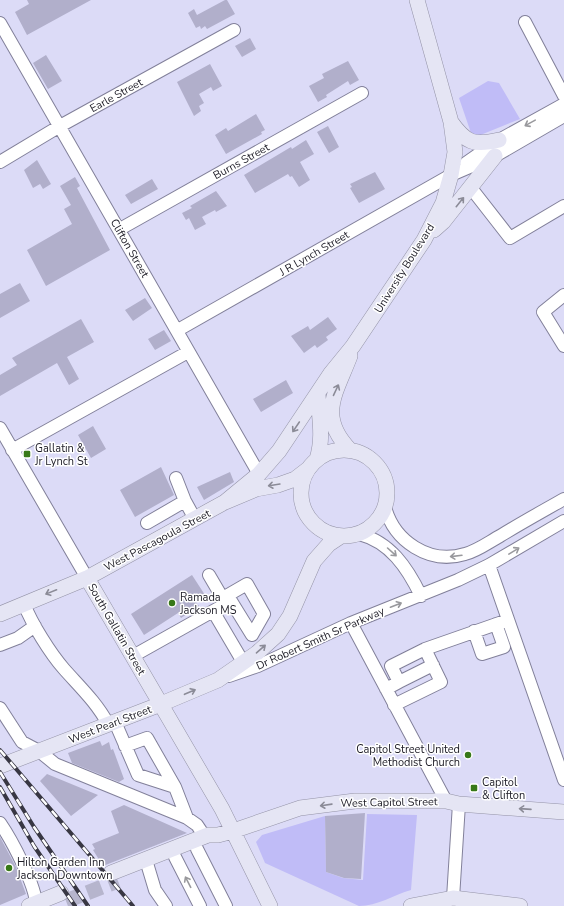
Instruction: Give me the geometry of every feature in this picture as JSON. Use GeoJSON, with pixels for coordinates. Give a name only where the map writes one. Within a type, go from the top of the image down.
{"type":"FeatureCollection","features":[{"type":"Feature","properties":{"kind":"main road","name":"University Boulevard"},"geometry":{"type":"LineString","coordinates":[[318,394],[331,373],[353,346],[424,240],[443,203],[451,175],[455,152],[450,122],[417,0]]}},
{"type":"Feature","properties":{"kind":"main road"},"geometry":{"type":"LineString","coordinates":[[450,122],[460,134],[474,143],[484,144],[499,140]]}},
{"type":"Feature","properties":{"kind":"main road"},"geometry":{"type":"LineString","coordinates":[[424,240],[443,222],[495,156]]}},
{"type":"Feature","properties":{"kind":"main road","name":"University Boulevard"},"geometry":{"type":"LineString","coordinates":[[350,450],[336,432],[331,405],[332,397],[353,346]]}},
{"type":"Feature","properties":{"kind":"main road"},"geometry":{"type":"LineString","coordinates":[[313,464],[326,454],[340,450],[350,450],[366,456],[375,463],[382,474],[387,487],[385,507],[378,520],[368,529],[359,534],[340,536],[323,532],[314,525],[304,510],[300,493],[303,477],[313,464],[322,445],[318,394]]}},
{"type":"Feature","properties":{"kind":"main road","name":"West Pascagoula Street"},"geometry":{"type":"LineString","coordinates":[[225,502],[259,474],[279,451],[318,394]]}},
{"type":"Feature","properties":{"kind":"main road","name":"West Pascagoula Street"},"geometry":{"type":"LineString","coordinates":[[0,614],[87,578],[225,502],[256,489],[278,485],[295,479],[313,464]]}},
{"type":"Feature","properties":{"kind":"main road"},"geometry":{"type":"LineString","coordinates":[[218,680],[239,656],[278,634],[290,616],[314,561],[329,544],[340,536]]}},
{"type":"Feature","properties":{"kind":"main road","name":"South Gallatin Street"},"geometry":{"type":"LineString","coordinates":[[87,578],[233,831],[270,906]]}},
{"type":"Feature","properties":{"kind":"main road","name":"West Pearl Street"},"geometry":{"type":"LineString","coordinates":[[0,766],[161,704],[218,680]]}},
{"type":"Feature","properties":{"kind":"main road","name":"West Capitol Street"},"geometry":{"type":"LineString","coordinates":[[114,877],[206,840],[300,808],[355,801],[453,803],[564,812]]}},
{"type":"Feature","properties":{"kind":"main road","name":"West Capitol Street"},"geometry":{"type":"LineString","coordinates":[[147,864],[176,857],[206,840]]}},
{"type":"Feature","properties":{"kind":"main road"},"geometry":{"type":"LineString","coordinates":[[412,906],[453,898],[520,906]]}},
{"type":"Feature","properties":{"kind":"main road"},"geometry":{"type":"LineString","coordinates":[[34,905],[61,900]]}},
{"type":"Feature","properties":{"kind":"street"},"geometry":{"type":"LineString","coordinates":[[525,22],[564,96]]}},
{"type":"Feature","properties":{"kind":"street","name":"Clifton Street"},"geometry":{"type":"LineString","coordinates":[[0,23],[120,229],[178,330],[188,352],[259,474]]}},
{"type":"Feature","properties":{"kind":"street","name":"Earle Street"},"geometry":{"type":"LineString","coordinates":[[0,162],[60,126],[234,30]]}},
{"type":"Feature","properties":{"kind":"street","name":"Burns Street"},"geometry":{"type":"LineString","coordinates":[[120,229],[362,93]]}},
{"type":"Feature","properties":{"kind":"street","name":"J R Lynch Street"},"geometry":{"type":"LineString","coordinates":[[451,175],[499,140],[564,104]]}},
{"type":"Feature","properties":{"kind":"street","name":"J R Lynch Street"},"geometry":{"type":"LineString","coordinates":[[178,330],[451,175],[495,156],[564,116]]}},
{"type":"Feature","properties":{"kind":"street"},"geometry":{"type":"LineString","coordinates":[[471,188],[510,238],[564,206]]}},
{"type":"Feature","properties":{"kind":"street"},"geometry":{"type":"LineString","coordinates":[[564,295],[543,312],[564,346]]}},
{"type":"Feature","properties":{"kind":"street"},"geometry":{"type":"LineString","coordinates":[[12,450],[188,352]]}},
{"type":"Feature","properties":{"kind":"street","name":"South Gallatin Street"},"geometry":{"type":"LineString","coordinates":[[0,428],[87,578]]}},
{"type":"Feature","properties":{"kind":"street"},"geometry":{"type":"LineString","coordinates":[[176,478],[195,519]]}},
{"type":"Feature","properties":{"kind":"street"},"geometry":{"type":"LineString","coordinates":[[385,507],[388,519],[403,540],[414,548],[429,554],[445,557],[465,554],[564,499]]}},
{"type":"Feature","properties":{"kind":"street"},"geometry":{"type":"LineString","coordinates":[[147,523],[185,500]]}},
{"type":"Feature","properties":{"kind":"street","name":"Dr Robert Smith Sr Parkway"},"geometry":{"type":"LineString","coordinates":[[218,680],[258,666],[351,623],[421,596],[489,566],[564,521]]}},
{"type":"Feature","properties":{"kind":"street"},"geometry":{"type":"LineString","coordinates":[[359,534],[382,543],[397,557],[414,580],[421,596]]}},
{"type":"Feature","properties":{"kind":"street"},"geometry":{"type":"LineString","coordinates":[[489,566],[564,780]]}},
{"type":"Feature","properties":{"kind":"street"},"geometry":{"type":"LineString","coordinates":[[209,575],[252,635]]}},
{"type":"Feature","properties":{"kind":"street"},"geometry":{"type":"LineString","coordinates":[[213,611],[239,656],[264,614],[246,584],[228,595],[229,602]]}},
{"type":"Feature","properties":{"kind":"street"},"geometry":{"type":"LineString","coordinates":[[133,656],[229,602]]}},
{"type":"Feature","properties":{"kind":"street"},"geometry":{"type":"LineString","coordinates":[[24,604],[35,626],[63,668],[86,691],[112,723],[125,746],[138,775],[175,787]]}},
{"type":"Feature","properties":{"kind":"street"},"geometry":{"type":"LineString","coordinates":[[400,682],[391,666],[425,649],[508,620]]}},
{"type":"Feature","properties":{"kind":"street"},"geometry":{"type":"LineString","coordinates":[[351,623],[394,705],[453,803],[453,898]]}},
{"type":"Feature","properties":{"kind":"street"},"geometry":{"type":"LineString","coordinates":[[474,631],[482,654],[504,647],[496,624]]}},
{"type":"Feature","properties":{"kind":"street"},"geometry":{"type":"LineString","coordinates":[[0,645],[18,638],[35,626]]}},
{"type":"Feature","properties":{"kind":"street"},"geometry":{"type":"LineString","coordinates":[[394,705],[441,682],[425,649]]}},
{"type":"Feature","properties":{"kind":"street"},"geometry":{"type":"LineString","coordinates":[[386,689],[433,665]]}},
{"type":"Feature","properties":{"kind":"street"},"geometry":{"type":"LineString","coordinates":[[0,708],[22,742],[39,751],[55,764],[187,818],[196,826],[206,840],[226,906]]}},
{"type":"Feature","properties":{"kind":"street"},"geometry":{"type":"LineString","coordinates":[[125,746],[147,738],[175,787],[187,818]]}},
{"type":"Feature","properties":{"kind":"street"},"geometry":{"type":"LineString","coordinates":[[0,823],[13,842],[34,905]]}},
{"type":"Feature","properties":{"kind":"street"},"geometry":{"type":"LineString","coordinates":[[176,857],[200,906]]}},
{"type":"Feature","properties":{"kind":"street"},"geometry":{"type":"LineString","coordinates":[[147,864],[155,890],[166,906]]}},
{"type":"Feature","properties":{"kind":"shaded area"},"geometry":{"type":"Polygon","coordinates":[[[488,81],[499,83],[520,119],[478,136],[471,133],[459,98],[488,81]]]}},
{"type":"Feature","properties":{"kind":"shaded area"},"geometry":{"type":"Polygon","coordinates":[[[367,814],[417,815],[411,890],[366,906],[359,906],[265,863],[256,842],[262,835],[325,816],[326,872],[343,878],[363,880],[367,814]]]}},
{"type":"Feature","properties":{"kind":"building"},"geometry":{"type":"Polygon","coordinates":[[[27,0],[91,0],[27,35],[15,12],[29,4],[27,0]]]}},
{"type":"Feature","properties":{"kind":"building"},"geometry":{"type":"Polygon","coordinates":[[[227,0],[235,14],[207,29],[205,26],[201,29],[200,26],[196,28],[188,13],[194,9],[197,15],[227,0]]]}},
{"type":"Feature","properties":{"kind":"building"},"geometry":{"type":"Polygon","coordinates":[[[250,38],[256,49],[242,57],[235,46],[250,38]]]}},
{"type":"Feature","properties":{"kind":"building"},"geometry":{"type":"Polygon","coordinates":[[[46,55],[62,81],[48,89],[33,63],[46,55]]]}},
{"type":"Feature","properties":{"kind":"building"},"geometry":{"type":"Polygon","coordinates":[[[348,61],[359,80],[350,85],[348,81],[318,102],[309,86],[324,78],[322,74],[348,61]]]}},
{"type":"Feature","properties":{"kind":"building"},"geometry":{"type":"Polygon","coordinates":[[[210,64],[222,86],[213,91],[211,87],[199,94],[204,103],[199,106],[201,111],[194,116],[177,82],[210,64]]]}},
{"type":"Feature","properties":{"kind":"building"},"geometry":{"type":"Polygon","coordinates":[[[256,114],[265,130],[261,132],[262,134],[226,154],[215,135],[226,128],[228,131],[256,114]]]}},
{"type":"Feature","properties":{"kind":"building"},"geometry":{"type":"Polygon","coordinates":[[[328,126],[339,147],[329,153],[317,132],[328,126]]]}},
{"type":"Feature","properties":{"kind":"building"},"geometry":{"type":"Polygon","coordinates":[[[306,140],[314,154],[300,162],[310,180],[299,187],[292,176],[290,177],[288,174],[255,193],[244,175],[291,147],[292,149],[306,140]]]}},
{"type":"Feature","properties":{"kind":"building"},"geometry":{"type":"Polygon","coordinates":[[[37,160],[51,184],[43,189],[40,184],[33,188],[24,170],[37,160]]]}},
{"type":"Feature","properties":{"kind":"building"},"geometry":{"type":"Polygon","coordinates":[[[375,172],[385,189],[359,203],[350,188],[352,187],[350,184],[375,172]]]}},
{"type":"Feature","properties":{"kind":"building"},"geometry":{"type":"Polygon","coordinates":[[[75,177],[80,186],[77,188],[110,250],[46,286],[27,250],[72,224],[64,209],[71,205],[60,186],[75,177]]]}},
{"type":"Feature","properties":{"kind":"building"},"geometry":{"type":"Polygon","coordinates":[[[152,179],[158,189],[131,204],[125,195],[152,179]]]}},
{"type":"Feature","properties":{"kind":"building"},"geometry":{"type":"Polygon","coordinates":[[[216,191],[227,206],[202,217],[206,224],[195,230],[189,218],[186,220],[182,213],[192,208],[190,206],[216,191]]]}},
{"type":"Feature","properties":{"kind":"building"},"geometry":{"type":"Polygon","coordinates":[[[20,283],[30,301],[0,318],[0,294],[20,283]]]}},
{"type":"Feature","properties":{"kind":"building"},"geometry":{"type":"Polygon","coordinates":[[[145,298],[152,308],[133,321],[125,310],[145,298]]]}},
{"type":"Feature","properties":{"kind":"building"},"geometry":{"type":"Polygon","coordinates":[[[328,317],[337,329],[326,337],[328,340],[317,348],[315,345],[304,353],[291,336],[308,326],[310,330],[328,317]]]}},
{"type":"Feature","properties":{"kind":"building"},"geometry":{"type":"Polygon","coordinates":[[[81,319],[94,342],[67,357],[79,379],[69,385],[57,363],[0,396],[0,375],[17,365],[12,358],[81,319]]]}},
{"type":"Feature","properties":{"kind":"building"},"geometry":{"type":"Polygon","coordinates":[[[164,330],[171,341],[155,350],[148,339],[164,330]]]}},
{"type":"Feature","properties":{"kind":"building"},"geometry":{"type":"Polygon","coordinates":[[[286,380],[293,393],[261,412],[253,399],[286,380]]]}},
{"type":"Feature","properties":{"kind":"building"},"geometry":{"type":"Polygon","coordinates":[[[93,426],[106,449],[91,458],[78,435],[93,426]]]}},
{"type":"Feature","properties":{"kind":"building"},"geometry":{"type":"Polygon","coordinates":[[[161,467],[174,495],[135,517],[120,490],[161,467]]]}},
{"type":"Feature","properties":{"kind":"building"},"geometry":{"type":"Polygon","coordinates":[[[230,472],[234,482],[204,500],[197,487],[230,472]]]}},
{"type":"Feature","properties":{"kind":"building","name":"Ramada Jackson MS"},"geometry":{"type":"Polygon","coordinates":[[[192,575],[205,595],[195,601],[199,606],[181,618],[178,613],[144,635],[131,614],[192,575]]]}},
{"type":"Feature","properties":{"kind":"building"},"geometry":{"type":"Polygon","coordinates":[[[100,741],[102,746],[109,742],[111,750],[113,749],[124,779],[119,782],[72,763],[68,753],[100,741]]]}},
{"type":"Feature","properties":{"kind":"building"},"geometry":{"type":"Polygon","coordinates":[[[47,774],[98,795],[71,816],[40,781],[47,774]]]}},
{"type":"Feature","properties":{"kind":"building"},"geometry":{"type":"Polygon","coordinates":[[[124,805],[187,833],[103,866],[93,850],[95,849],[92,844],[119,833],[111,811],[124,805]]]}},
{"type":"Feature","properties":{"kind":"building"},"geometry":{"type":"Polygon","coordinates":[[[365,813],[361,879],[344,878],[326,872],[325,816],[365,813]]]}},
{"type":"Feature","properties":{"kind":"building","name":"Hilton Garden Inn Jackson Downtown"},"geometry":{"type":"Polygon","coordinates":[[[0,837],[16,867],[26,894],[0,905],[0,837]]]}},
{"type":"Feature","properties":{"kind":"tunnel"},"geometry":{"type":"LineString","coordinates":[[66,901],[118,881]]}},
{"type":"Feature","properties":{"kind":"railway"},"geometry":{"type":"LineString","coordinates":[[0,750],[133,906]]}},
{"type":"Feature","properties":{"kind":"railway"},"geometry":{"type":"LineString","coordinates":[[0,772],[34,827],[88,906]]}},
{"type":"Feature","properties":{"kind":"railway"},"geometry":{"type":"LineString","coordinates":[[0,787],[34,846],[75,906]]}},
{"type":"Feature","properties":{"kind":"place","name":"Gallatin & Jr Lynch St"},"geometry":{"type":"Point","coordinates":[27,454]}},
{"type":"Feature","properties":{"kind":"place","name":"Ramada Jackson MS"},"geometry":{"type":"Point","coordinates":[172,603]}},
{"type":"Feature","properties":{"kind":"place","name":"Capitol Street United Methodist Church"},"geometry":{"type":"Point","coordinates":[468,755]}},
{"type":"Feature","properties":{"kind":"place","name":"Capitol & Clifton"},"geometry":{"type":"Point","coordinates":[474,788]}},
{"type":"Feature","properties":{"kind":"place","name":"Hilton Garden Inn Jackson Downtown"},"geometry":{"type":"Point","coordinates":[9,868]}}]}
